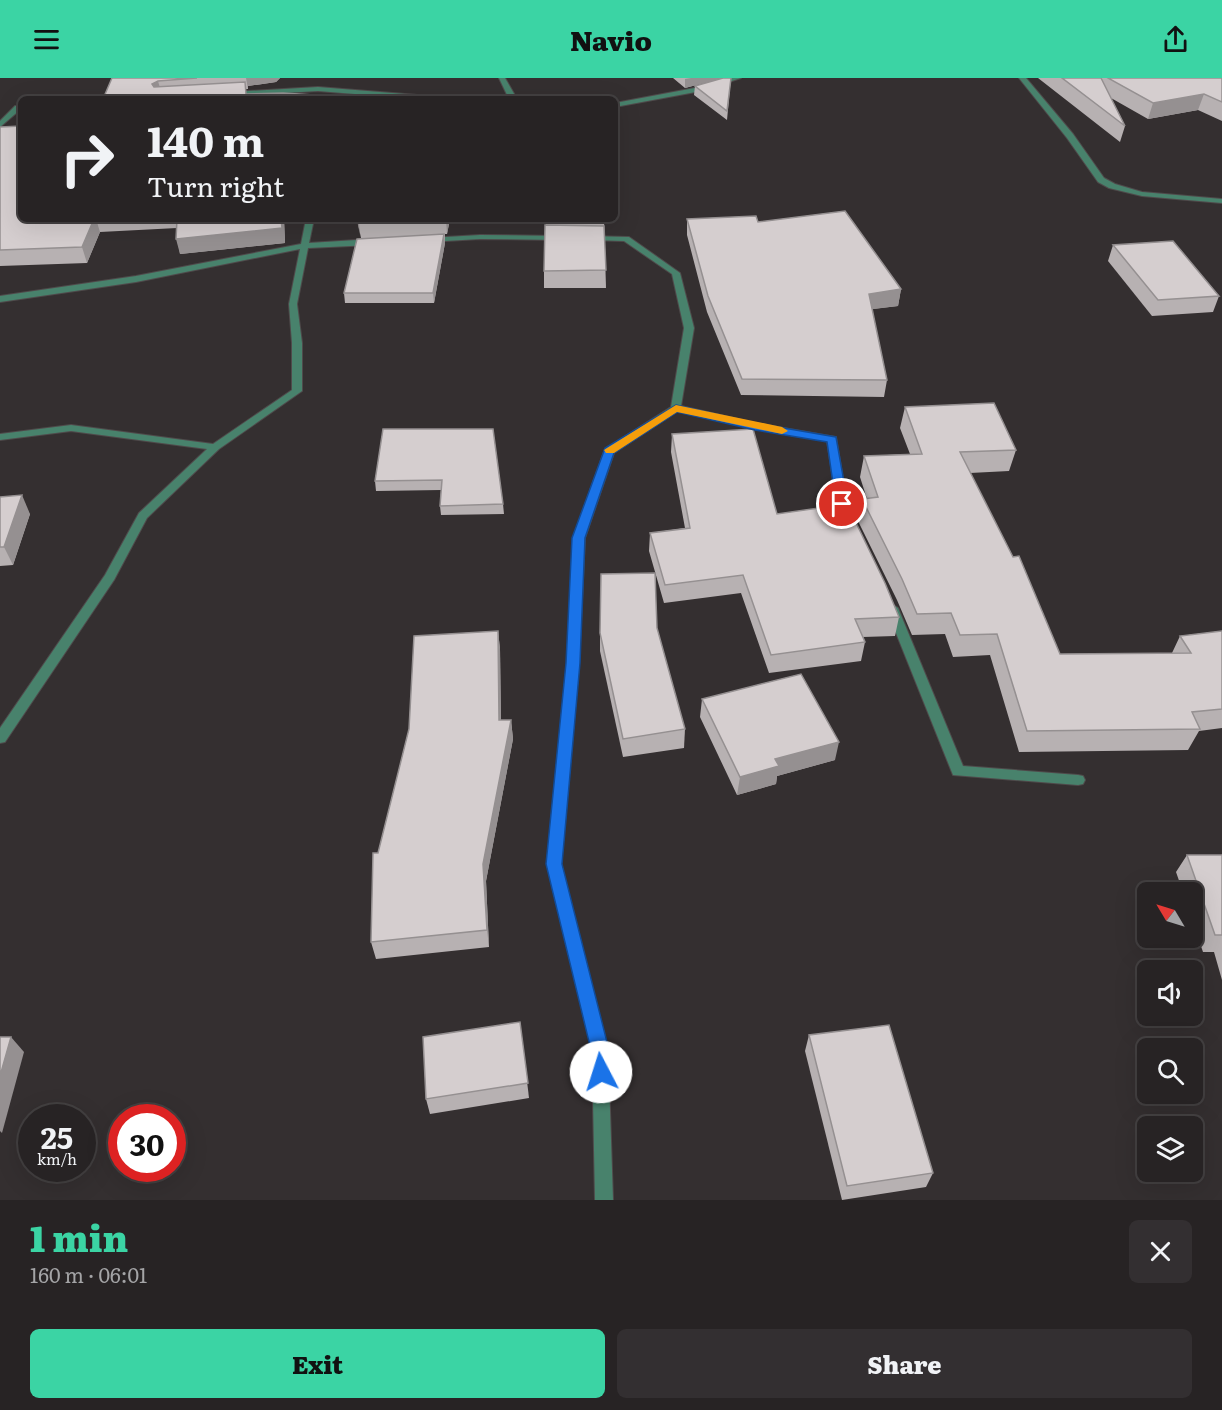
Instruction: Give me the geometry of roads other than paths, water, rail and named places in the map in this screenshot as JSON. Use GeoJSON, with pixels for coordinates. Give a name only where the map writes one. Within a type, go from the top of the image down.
{"type":"FeatureCollection","features":[{"type":"Feature","properties":{"kind":"street"},"geometry":{"type":"LineString","coordinates":[[311,78],[318,89]]}},
{"type":"Feature","properties":{"kind":"street"},"geometry":{"type":"LineString","coordinates":[[502,78],[511,96]]}},
{"type":"Feature","properties":{"kind":"street"},"geometry":{"type":"LineString","coordinates":[[618,104],[701,89],[738,78]]}},
{"type":"Feature","properties":{"kind":"street"},"geometry":{"type":"LineString","coordinates":[[1022,78],[1070,136],[1101,180],[1107,184],[1124,190],[1154,195],[1222,201]]}},
{"type":"Feature","properties":{"kind":"street"},"geometry":{"type":"LineString","coordinates":[[302,89],[306,96]]}},
{"type":"Feature","properties":{"kind":"street"},"geometry":{"type":"LineString","coordinates":[[222,95],[318,89],[407,96]]}},
{"type":"Feature","properties":{"kind":"street"},"geometry":{"type":"LineString","coordinates":[[377,96],[383,94]]}},
{"type":"Feature","properties":{"kind":"street"},"geometry":{"type":"LineString","coordinates":[[0,109],[18,108]]}},
{"type":"Feature","properties":{"kind":"street"},"geometry":{"type":"LineString","coordinates":[[0,125],[18,110]]}},
{"type":"Feature","properties":{"kind":"street"},"geometry":{"type":"LineString","coordinates":[[0,738],[110,577],[143,516],[215,447],[297,391],[297,343],[293,304],[309,222]]}},
{"type":"Feature","properties":{"kind":"street"},"geometry":{"type":"LineString","coordinates":[[421,240],[480,237],[626,239],[676,273],[689,328],[676,408]]}},
{"type":"Feature","properties":{"kind":"street"},"geometry":{"type":"LineString","coordinates":[[0,299],[136,279],[303,246],[386,242]]}},
{"type":"Feature","properties":{"kind":"street"},"geometry":{"type":"LineString","coordinates":[[604,1200],[600,1050],[554,864],[573,663],[579,538],[609,451],[676,408],[755,426],[832,439],[842,504],[852,525]]}},
{"type":"Feature","properties":{"kind":"street"},"geometry":{"type":"LineString","coordinates":[[0,437],[71,428],[215,447]]}},
{"type":"Feature","properties":{"kind":"street"},"geometry":{"type":"LineString","coordinates":[[889,601],[958,771],[1078,780]]}}]}
